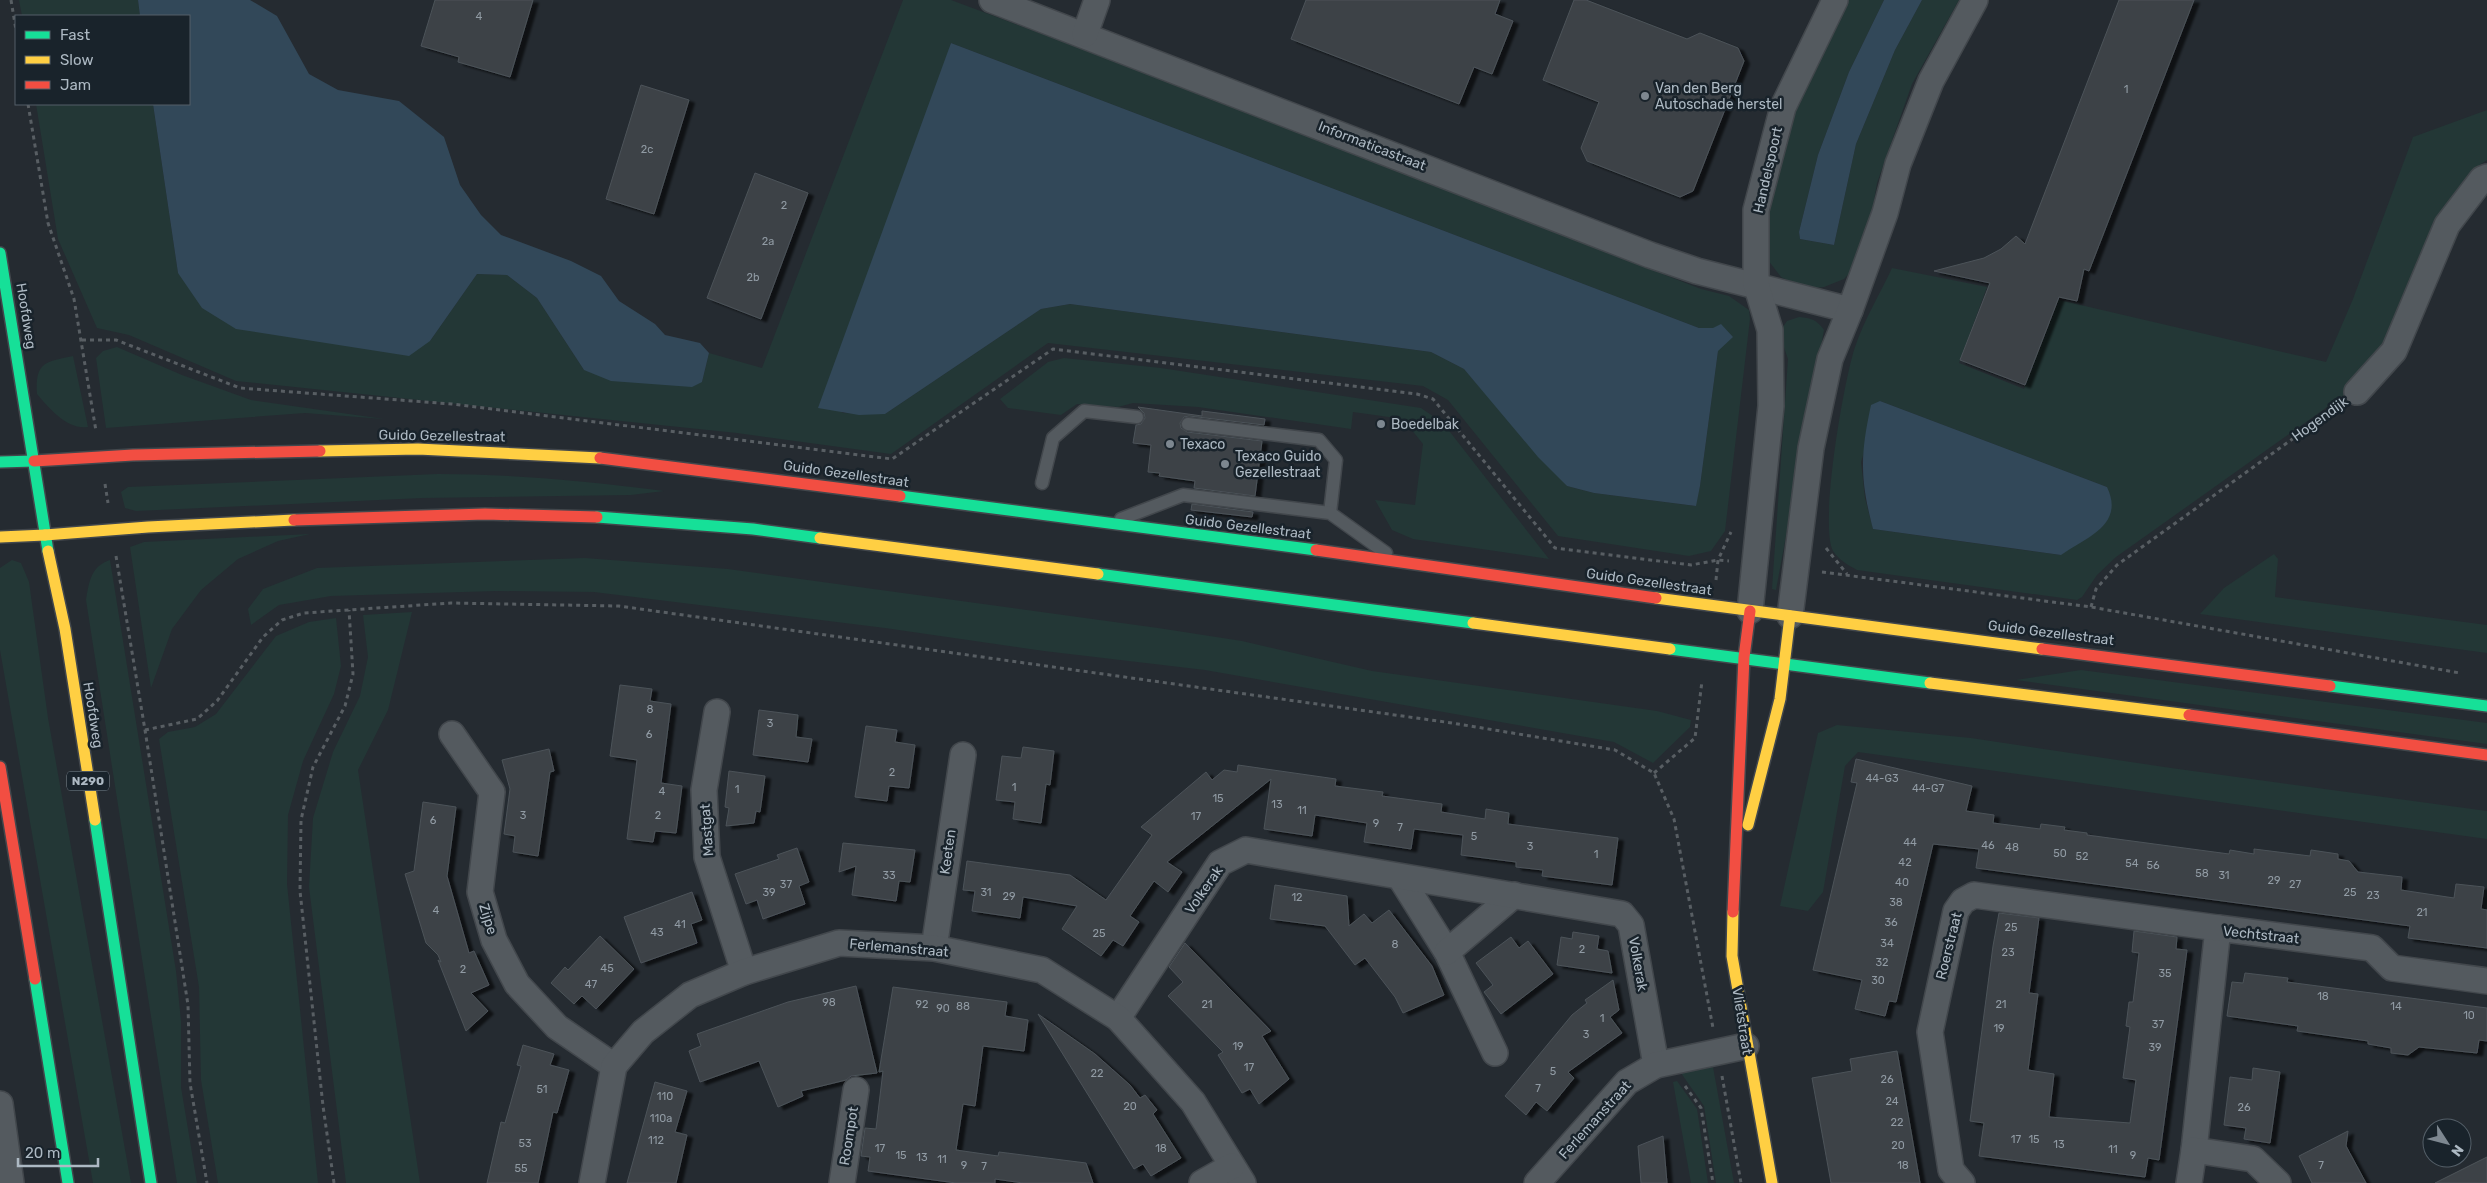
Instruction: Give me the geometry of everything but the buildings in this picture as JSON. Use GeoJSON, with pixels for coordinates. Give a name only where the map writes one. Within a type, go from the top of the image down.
{"type":"FeatureCollection","features":[{"type":"Feature","properties":{"kind":"main road","name":"Hoofdweg"},"geometry":{"type":"LineString","coordinates":[[0,253],[45,535],[65,629],[151,1183]]}},
{"type":"Feature","properties":{"kind":"main road","name":"Guido Gezellestraat"},"geometry":{"type":"LineString","coordinates":[[0,462],[101,457],[418,449],[595,457],[1398,561],[1750,611],[2487,706]]}},
{"type":"Feature","properties":{"kind":"main road"},"geometry":{"type":"LineString","coordinates":[[0,537],[342,518],[484,514],[580,516],[642,520],[803,535],[2241,721],[2487,755]]}},
{"type":"Feature","properties":{"kind":"main road","name":"Vlietstraat"},"geometry":{"type":"LineString","coordinates":[[1750,611],[1744,657],[1733,884],[1732,956],[1768,1183]]}},
{"type":"Feature","properties":{"kind":"main road","name":"Vlietstraat"},"geometry":{"type":"LineString","coordinates":[[1733,884],[1780,699],[1790,616]]}},
{"type":"Feature","properties":{"kind":"main road"},"geometry":{"type":"LineString","coordinates":[[0,767],[68,1183]]}},
{"type":"Feature","properties":{"kind":"main road","name":"Vlietstraat"},"geometry":{"type":"LineString","coordinates":[[1765,1157],[1772,1183]]}},
{"type":"Feature","properties":{"kind":"street","name":"Informaticastraat"},"geometry":{"type":"LineString","coordinates":[[992,0],[1085,34],[1650,255],[1697,271],[1756,284]]}},
{"type":"Feature","properties":{"kind":"street"},"geometry":{"type":"LineString","coordinates":[[1085,34],[1097,0]]}},
{"type":"Feature","properties":{"kind":"street","name":"Handelspoort"},"geometry":{"type":"LineString","coordinates":[[1756,284],[1756,210],[1783,107],[1835,0]]}},
{"type":"Feature","properties":{"kind":"street"},"geometry":{"type":"LineString","coordinates":[[1790,616],[1811,448],[1830,359],[1885,213],[1898,164],[1931,81],[1976,0]]}},
{"type":"Feature","properties":{"kind":"street","name":"Hogendijk"},"geometry":{"type":"LineString","coordinates":[[2356,392],[2394,351],[2447,225],[2482,179],[2487,177]]}},
{"type":"Feature","properties":{"kind":"street"},"geometry":{"type":"LineString","coordinates":[[1756,284],[1850,310]]}},
{"type":"Feature","properties":{"kind":"street"},"geometry":{"type":"LineString","coordinates":[[1750,611],[1770,406],[1770,330],[1756,284]]}},
{"type":"Feature","properties":{"kind":"street","name":"Mastgat"},"geometry":{"type":"LineString","coordinates":[[717,712],[704,790],[707,857],[744,972]]}},
{"type":"Feature","properties":{"kind":"street","name":"Zijpe"},"geometry":{"type":"LineString","coordinates":[[452,734],[492,792],[480,892],[494,940],[517,984],[557,1027],[614,1066]]}},
{"type":"Feature","properties":{"kind":"street","name":"Keeten"},"geometry":{"type":"LineString","coordinates":[[934,948],[962,755]]}},
{"type":"Feature","properties":{"kind":"street","name":"Volkerak"},"geometry":{"type":"LineString","coordinates":[[1118,1018],[1220,863],[1246,850],[1622,914],[1631,925],[1662,1064]]}},
{"type":"Feature","properties":{"kind":"street"},"geometry":{"type":"LineString","coordinates":[[1400,877],[1447,952],[1495,1053]]}},
{"type":"Feature","properties":{"kind":"street"},"geometry":{"type":"LineString","coordinates":[[1447,952],[1514,895]]}},
{"type":"Feature","properties":{"kind":"street","name":"Roerstraat"},"geometry":{"type":"LineString","coordinates":[[1962,1183],[1951,1170],[1930,1032],[1956,912],[1963,901],[1974,895],[2218,928]]}},
{"type":"Feature","properties":{"kind":"street","name":"Vechtstraat"},"geometry":{"type":"LineString","coordinates":[[2194,1150],[2218,928],[2372,948],[2392,968],[2487,981]]}},
{"type":"Feature","properties":{"kind":"street","name":"Ferlemanstraat"},"geometry":{"type":"LineString","coordinates":[[592,1183],[614,1066],[643,1032],[690,995],[744,972],[839,943],[934,948],[1042,970],[1118,1018],[1194,1102],[1237,1174]]}},
{"type":"Feature","properties":{"kind":"street","name":"Ferlemanstraat"},"geometry":{"type":"LineString","coordinates":[[1537,1183],[1627,1082],[1662,1064],[1746,1046]]}},
{"type":"Feature","properties":{"kind":"street","name":"Roompot"},"geometry":{"type":"LineString","coordinates":[[842,1183],[856,1090]]}},
{"type":"Feature","properties":{"kind":"street"},"geometry":{"type":"LineString","coordinates":[[0,1104],[11,1183]]}},
{"type":"Feature","properties":{"kind":"street"},"geometry":{"type":"LineString","coordinates":[[2189,1183],[2194,1150],[2253,1159],[2278,1183]]}},
{"type":"Feature","properties":{"kind":"street"},"geometry":{"type":"LineString","coordinates":[[1202,1183],[1237,1174]]}},
{"type":"Feature","properties":{"kind":"lane"},"geometry":{"type":"LineString","coordinates":[[1042,483],[1053,438],[1084,411],[1137,417]]}},
{"type":"Feature","properties":{"kind":"lane"},"geometry":{"type":"LineString","coordinates":[[1188,424],[1319,440],[1336,460],[1330,513]]}},
{"type":"Feature","properties":{"kind":"lane"},"geometry":{"type":"LineString","coordinates":[[1109,524],[1183,495],[1330,513],[1398,561]]}},
{"type":"Feature","properties":{"kind":"path"},"geometry":{"type":"LineString","coordinates":[[11,0],[15,24]]}},
{"type":"Feature","properties":{"kind":"path"},"geometry":{"type":"LineString","coordinates":[[28,105],[48,223],[74,300],[82,340],[146,730],[188,1005],[190,1083],[207,1183]]}},
{"type":"Feature","properties":{"kind":"path"},"geometry":{"type":"LineString","coordinates":[[82,340],[116,340],[240,388],[452,404],[892,459],[1053,349],[1417,394],[1433,399],[1555,548],[1691,565],[1718,560]]}},
{"type":"Feature","properties":{"kind":"path","name":"Hogendijk"},"geometry":{"type":"LineString","coordinates":[[2091,608],[2096,589],[2117,565],[2356,392]]}},
{"type":"Feature","properties":{"kind":"path"},"geometry":{"type":"LineString","coordinates":[[1848,575],[2091,608],[2462,673]]}},
{"type":"Feature","properties":{"kind":"path","name":"Vlietstraat"},"geometry":{"type":"LineString","coordinates":[[146,730],[196,719],[216,701],[263,637],[282,620],[304,613],[451,603],[619,606],[1452,723],[1615,750],[1654,774],[1674,818],[1741,1183]]}},
{"type":"Feature","properties":{"kind":"path"},"geometry":{"type":"LineString","coordinates":[[334,1183],[323,1106],[300,891],[301,820],[313,768],[345,706],[353,674],[349,610]]}},
{"type":"Feature","properties":{"kind":"path"},"geometry":{"type":"LineString","coordinates":[[1662,1064],[1701,1108],[1713,1183]]}},
{"type":"Feature","properties":{"kind":"green space"},"geometry":{"type":"Polygon","coordinates":[[[19,0],[138,0],[140,15],[22,15],[19,0]]]}},
{"type":"Feature","properties":{"kind":"green space"},"geometry":{"type":"Polygon","coordinates":[[[903,0],[951,0],[1160,78],[1701,289],[1729,296],[1749,310],[1750,319],[1725,531],[1711,551],[1689,556],[1558,536],[1448,400],[1423,386],[1048,343],[891,454],[737,433],[236,381],[129,335],[97,328],[58,239],[36,105],[153,105],[178,273],[430,341],[477,274],[507,275],[537,298],[584,370],[702,382],[709,353],[762,368],[903,0]],[[951,43],[842,413],[885,414],[1041,309],[1070,304],[1431,352],[1464,369],[1567,486],[1594,493],[1695,506],[1700,486],[1718,351],[1713,328],[1699,328],[951,43]]]}},
{"type":"Feature","properties":{"kind":"green space"},"geometry":{"type":"Polygon","coordinates":[[[1845,0],[1884,0],[1849,72],[1818,155],[1799,232],[1800,239],[1834,245],[1856,144],[1895,50],[1922,0],[1959,0],[1912,84],[1877,183],[1867,242],[1858,264],[1844,279],[1824,287],[1805,289],[1781,277],[1768,260],[1767,199],[1787,132],[1818,56],[1845,0]]]}},
{"type":"Feature","properties":{"kind":"green space"},"geometry":{"type":"Polygon","coordinates":[[[2487,110],[2487,160],[2475,168],[2443,222],[2389,348],[2354,388],[2116,557],[2097,575],[2082,597],[2077,600],[1857,570],[1835,554],[1829,536],[1829,512],[1835,451],[1845,389],[1855,347],[1867,317],[1892,268],[1987,287],[1959,363],[2024,389],[2059,300],[2326,362],[2353,299],[2413,137],[2487,110]],[[1880,401],[1861,462],[1865,498],[1873,529],[2060,555],[2103,526],[2107,487],[1880,401]]]}},
{"type":"Feature","properties":{"kind":"green space"},"geometry":{"type":"Polygon","coordinates":[[[1799,317],[1814,320],[1824,330],[1776,590],[1772,589],[1788,359],[1779,333],[1787,321],[1799,317]]]}},
{"type":"Feature","properties":{"kind":"green space"},"geometry":{"type":"Polygon","coordinates":[[[117,347],[182,375],[251,400],[384,419],[305,413],[106,428],[96,358],[103,351],[117,347]]]}},
{"type":"Feature","properties":{"kind":"green space"},"geometry":{"type":"Polygon","coordinates":[[[73,356],[88,427],[80,427],[66,422],[37,394],[40,369],[49,362],[73,356]]]}},
{"type":"Feature","properties":{"kind":"green space"},"geometry":{"type":"Polygon","coordinates":[[[1064,358],[1161,368],[1421,408],[1443,423],[1549,559],[1413,539],[1392,530],[1375,500],[1415,505],[1423,444],[1403,419],[1353,412],[1351,429],[1198,407],[1133,403],[1118,407],[1077,404],[1061,415],[1008,408],[1000,399],[1048,362],[1064,358]]]}},
{"type":"Feature","properties":{"kind":"green space"},"geometry":{"type":"Polygon","coordinates":[[[438,474],[495,475],[551,479],[664,491],[631,495],[422,498],[136,511],[125,508],[121,492],[128,487],[438,474]]]}},
{"type":"Feature","properties":{"kind":"green space"},"geometry":{"type":"Polygon","coordinates":[[[310,534],[278,541],[238,559],[201,590],[172,629],[151,688],[130,547],[144,542],[310,534]]]}},
{"type":"Feature","properties":{"kind":"green space"},"geometry":{"type":"Polygon","coordinates":[[[2274,554],[2278,559],[2275,597],[2487,625],[2487,653],[2200,614],[2224,588],[2274,554]]]}},
{"type":"Feature","properties":{"kind":"green space"},"geometry":{"type":"Polygon","coordinates":[[[585,558],[728,569],[1158,628],[1242,641],[1372,671],[1657,711],[1691,720],[1690,727],[1653,763],[1614,742],[1205,670],[1044,651],[885,628],[594,592],[496,591],[331,596],[279,605],[251,625],[248,609],[263,589],[317,568],[585,558]]]}},
{"type":"Feature","properties":{"kind":"green space"},"geometry":{"type":"Polygon","coordinates":[[[12,560],[21,563],[29,582],[48,718],[131,1183],[93,1183],[0,650],[0,568],[12,560]]]}},
{"type":"Feature","properties":{"kind":"green space"},"geometry":{"type":"Polygon","coordinates":[[[110,560],[176,971],[181,1021],[181,1087],[197,1183],[177,1183],[86,600],[90,581],[95,571],[99,566],[110,560]]]}},
{"type":"Feature","properties":{"kind":"green space"},"geometry":{"type":"Polygon","coordinates":[[[412,612],[388,710],[358,770],[420,1183],[346,1183],[309,887],[313,818],[333,752],[360,696],[368,657],[363,615],[412,612]]]}},
{"type":"Feature","properties":{"kind":"green space"},"geometry":{"type":"Polygon","coordinates":[[[336,618],[341,666],[334,694],[303,761],[288,815],[287,884],[318,1183],[218,1183],[201,1080],[199,987],[159,739],[168,732],[195,727],[216,714],[276,636],[309,622],[336,618]]]}},
{"type":"Feature","properties":{"kind":"green space"},"geometry":{"type":"Polygon","coordinates":[[[2081,670],[2487,723],[2487,744],[2016,680],[2081,670]]]}},
{"type":"Feature","properties":{"kind":"green space"},"geometry":{"type":"Polygon","coordinates":[[[1837,725],[1971,738],[2171,768],[2487,811],[2487,839],[1858,752],[1845,766],[1823,892],[1808,911],[1780,906],[1818,733],[1837,725]]]}},
{"type":"Feature","properties":{"kind":"green space"},"geometry":{"type":"Polygon","coordinates":[[[1713,1067],[1734,1183],[1716,1183],[1704,1106],[1681,1073],[1713,1067]]]}},
{"type":"Feature","properties":{"kind":"green space"},"geometry":{"type":"Polygon","coordinates":[[[1677,1081],[1697,1109],[1708,1183],[1691,1183],[1673,1082],[1677,1081]]]}},
{"type":"Feature","properties":{"kind":"water"},"geometry":{"type":"Polygon","coordinates":[[[138,0],[250,0],[277,16],[309,74],[338,90],[399,101],[444,137],[460,185],[481,215],[501,235],[571,261],[601,276],[619,301],[655,324],[665,335],[700,343],[709,353],[702,382],[692,387],[611,381],[584,370],[537,298],[507,275],[477,274],[430,341],[409,356],[236,329],[202,308],[178,273],[153,105],[190,105],[190,15],[140,15],[138,0]]]}},
{"type":"Feature","properties":{"kind":"water"},"geometry":{"type":"Polygon","coordinates":[[[1884,0],[1922,0],[1895,50],[1856,144],[1834,245],[1800,239],[1799,232],[1818,155],[1849,72],[1884,0]]]}},
{"type":"Feature","properties":{"kind":"water"},"geometry":{"type":"Polygon","coordinates":[[[951,43],[1699,328],[1713,328],[1721,324],[1733,337],[1718,351],[1696,506],[1594,493],[1567,486],[1538,457],[1464,369],[1431,352],[1070,304],[1041,309],[885,414],[859,415],[818,408],[951,43]]]}},
{"type":"Feature","properties":{"kind":"water"},"geometry":{"type":"Polygon","coordinates":[[[1880,401],[2107,487],[2111,500],[2111,511],[2107,520],[2092,536],[2061,555],[1873,529],[1864,481],[1863,453],[1871,405],[1880,401]]]}},
{"type":"Feature","properties":{"kind":"traffic: fast"},"geometry":{"type":"LineString","coordinates":[[0,253],[48,551]]}},
{"type":"Feature","properties":{"kind":"traffic: fast"},"geometry":{"type":"LineString","coordinates":[[0,462],[34,461]]}},
{"type":"Feature","properties":{"kind":"traffic: fast"},"geometry":{"type":"LineString","coordinates":[[900,496],[1316,550]]}},
{"type":"Feature","properties":{"kind":"traffic: fast"},"geometry":{"type":"LineString","coordinates":[[597,517],[753,529],[820,538]]}},
{"type":"Feature","properties":{"kind":"traffic: fast"},"geometry":{"type":"LineString","coordinates":[[1098,574],[1473,623]]}},
{"type":"Feature","properties":{"kind":"traffic: fast"},"geometry":{"type":"LineString","coordinates":[[1670,649],[1930,683]]}},
{"type":"Feature","properties":{"kind":"traffic: fast"},"geometry":{"type":"LineString","coordinates":[[2330,686],[2487,706]]}},
{"type":"Feature","properties":{"kind":"traffic: fast"},"geometry":{"type":"LineString","coordinates":[[95,820],[151,1183]]}},
{"type":"Feature","properties":{"kind":"traffic: fast"},"geometry":{"type":"LineString","coordinates":[[35,979],[68,1183]]}},
{"type":"Feature","properties":{"kind":"traffic: slow"},"geometry":{"type":"LineString","coordinates":[[320,451],[418,449],[600,458]]}},
{"type":"Feature","properties":{"kind":"traffic: slow"},"geometry":{"type":"LineString","coordinates":[[45,535],[148,527],[294,520]]}},
{"type":"Feature","properties":{"kind":"traffic: slow"},"geometry":{"type":"LineString","coordinates":[[0,537],[45,535]]}},
{"type":"Feature","properties":{"kind":"traffic: slow"},"geometry":{"type":"LineString","coordinates":[[820,538],[1098,574]]}},
{"type":"Feature","properties":{"kind":"traffic: slow"},"geometry":{"type":"LineString","coordinates":[[48,551],[65,629],[95,820]]}},
{"type":"Feature","properties":{"kind":"traffic: slow"},"geometry":{"type":"LineString","coordinates":[[1656,598],[2042,649]]}},
{"type":"Feature","properties":{"kind":"traffic: slow"},"geometry":{"type":"LineString","coordinates":[[1748,825],[1780,699],[1790,616]]}},
{"type":"Feature","properties":{"kind":"traffic: slow"},"geometry":{"type":"LineString","coordinates":[[1473,623],[1670,649]]}},
{"type":"Feature","properties":{"kind":"traffic: slow"},"geometry":{"type":"LineString","coordinates":[[1930,683],[2189,715]]}},
{"type":"Feature","properties":{"kind":"traffic: slow"},"geometry":{"type":"LineString","coordinates":[[1733,912],[1732,956],[1772,1183]]}},
{"type":"Feature","properties":{"kind":"traffic: jam"},"geometry":{"type":"LineString","coordinates":[[34,461],[133,455],[320,451]]}},
{"type":"Feature","properties":{"kind":"traffic: jam"},"geometry":{"type":"LineString","coordinates":[[600,458],[900,496]]}},
{"type":"Feature","properties":{"kind":"traffic: jam"},"geometry":{"type":"LineString","coordinates":[[294,520],[485,514],[597,517]]}},
{"type":"Feature","properties":{"kind":"traffic: jam"},"geometry":{"type":"LineString","coordinates":[[1316,550],[1656,598]]}},
{"type":"Feature","properties":{"kind":"traffic: jam"},"geometry":{"type":"LineString","coordinates":[[1733,912],[1744,657],[1750,611]]}},
{"type":"Feature","properties":{"kind":"traffic: jam"},"geometry":{"type":"LineString","coordinates":[[2042,649],[2330,686]]}},
{"type":"Feature","properties":{"kind":"traffic: jam"},"geometry":{"type":"LineString","coordinates":[[2189,715],[2487,755]]}},
{"type":"Feature","properties":{"kind":"traffic: jam"},"geometry":{"type":"LineString","coordinates":[[0,767],[35,979]]}},
{"type":"Feature","properties":{"kind":"place","name":"Van den Berg Autoschade herstel"},"geometry":{"type":"Point","coordinates":[1645,96]}},
{"type":"Feature","properties":{"kind":"place","name":"Boedelbak"},"geometry":{"type":"Point","coordinates":[1381,424]}},
{"type":"Feature","properties":{"kind":"place","name":"Texaco"},"geometry":{"type":"Point","coordinates":[1170,444]}},
{"type":"Feature","properties":{"kind":"place","name":"Texaco Guido Gezellestraat"},"geometry":{"type":"Point","coordinates":[1225,464]}}]}
